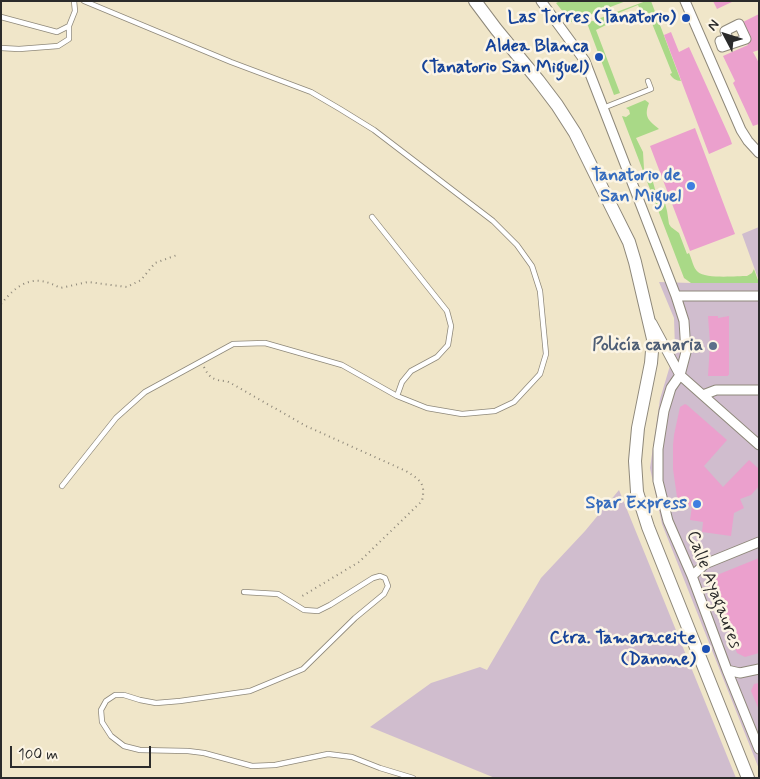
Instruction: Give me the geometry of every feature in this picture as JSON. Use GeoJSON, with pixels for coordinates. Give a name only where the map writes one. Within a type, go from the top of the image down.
{"type":"FeatureCollection","features":[{"type":"Feature","properties":{"kind":"main road"},"geometry":{"type":"LineString","coordinates":[[475,1],[557,105],[574,133],[629,242],[653,339],[653,350],[638,428],[635,461],[637,492],[648,527],[748,778]]}},
{"type":"Feature","properties":{"kind":"street","name":"Calle Ayagaures"},"geometry":{"type":"LineString","coordinates":[[541,1],[585,60],[684,321],[686,352],[680,375],[671,388],[664,411],[658,449],[658,481],[668,521],[692,576],[759,749]]}},
{"type":"Feature","properties":{"kind":"street"},"geometry":{"type":"LineString","coordinates":[[685,1],[741,130],[759,153]]}},
{"type":"Feature","properties":{"kind":"street"},"geometry":{"type":"LineString","coordinates":[[676,296],[759,296]]}},
{"type":"Feature","properties":{"kind":"street"},"geometry":{"type":"LineString","coordinates":[[735,296],[742,304]]}},
{"type":"Feature","properties":{"kind":"street"},"geometry":{"type":"LineString","coordinates":[[648,317],[680,375],[759,445]]}},
{"type":"Feature","properties":{"kind":"street"},"geometry":{"type":"LineString","coordinates":[[703,395],[716,390],[759,390]]}},
{"type":"Feature","properties":{"kind":"street"},"geometry":{"type":"LineString","coordinates":[[692,576],[705,564],[759,542]]}},
{"type":"Feature","properties":{"kind":"street"},"geometry":{"type":"LineString","coordinates":[[727,670],[740,673],[759,669]]}},
{"type":"Feature","properties":{"kind":"lane"},"geometry":{"type":"LineString","coordinates":[[1,48],[19,49],[58,46],[69,39],[69,26],[75,11],[74,1]]}},
{"type":"Feature","properties":{"kind":"lane"},"geometry":{"type":"LineString","coordinates":[[62,486],[116,418],[145,392],[233,344],[265,343],[342,365],[397,396],[427,408],[462,414],[495,411],[514,402],[540,374],[546,354],[540,291],[532,266],[517,245],[493,221],[374,130],[311,92],[231,62],[84,1]]}},
{"type":"Feature","properties":{"kind":"lane"},"geometry":{"type":"LineString","coordinates":[[1,17],[57,32],[69,26]]}},
{"type":"Feature","properties":{"kind":"lane"},"geometry":{"type":"LineString","coordinates":[[603,108],[651,90],[648,81]]}},
{"type":"Feature","properties":{"kind":"lane"},"geometry":{"type":"LineString","coordinates":[[372,217],[447,311],[451,326],[448,345],[437,356],[411,370],[402,382],[397,396]]}},
{"type":"Feature","properties":{"kind":"lane"},"geometry":{"type":"LineString","coordinates":[[244,592],[278,594],[304,610],[318,611],[373,578],[380,576],[385,578],[388,586],[384,594],[355,618],[303,669],[250,691],[180,702],[156,703],[124,695],[114,696],[106,701],[101,710],[102,722],[111,736],[124,746],[140,750],[204,752],[252,766],[275,765],[328,754],[352,757],[413,778]]}},
{"type":"Feature","properties":{"kind":"path"},"geometry":{"type":"LineString","coordinates":[[1,304],[24,283],[34,280],[51,283],[60,288],[88,282],[127,287],[141,280],[155,263],[177,255]]}},
{"type":"Feature","properties":{"kind":"path"},"geometry":{"type":"LineString","coordinates":[[201,361],[206,373],[216,381],[227,381],[306,426],[406,471],[420,480],[424,491],[422,501],[359,562],[299,597],[296,605]]}},
{"type":"Feature","properties":{"kind":"shaded area"},"geometry":{"type":"Polygon","coordinates":[[[759,227],[759,281],[742,234],[759,227]]]}},
{"type":"Feature","properties":{"kind":"shaded area"},"geometry":{"type":"Polygon","coordinates":[[[659,282],[759,283],[759,769],[662,524],[650,468],[660,399],[675,349],[674,318],[659,282]]]}},
{"type":"Feature","properties":{"kind":"shaded area"},"geometry":{"type":"Polygon","coordinates":[[[619,490],[736,778],[495,778],[370,727],[431,683],[480,667],[487,670],[541,578],[585,531],[619,490]]]}},
{"type":"Feature","properties":{"kind":"green space"},"geometry":{"type":"Polygon","coordinates":[[[560,1],[626,1],[571,22],[556,3],[560,1]]]}},
{"type":"Feature","properties":{"kind":"green space"},"geometry":{"type":"Polygon","coordinates":[[[646,1],[651,1],[681,81],[674,79],[670,74],[672,73],[647,11],[641,12],[638,5],[606,18],[608,24],[596,30],[620,93],[614,95],[587,23],[646,1]]]}},
{"type":"Feature","properties":{"kind":"green space"},"geometry":{"type":"Polygon","coordinates":[[[645,100],[649,103],[647,108],[648,119],[659,129],[636,138],[643,152],[644,169],[653,182],[656,193],[665,203],[669,224],[679,233],[695,268],[698,272],[707,276],[721,277],[747,276],[754,269],[759,283],[691,283],[684,278],[622,116],[626,117],[630,114],[626,108],[645,100]]]}},
{"type":"Feature","properties":{"kind":"building"},"geometry":{"type":"Polygon","coordinates":[[[713,1],[734,1],[717,9],[713,1]]]}},
{"type":"Feature","properties":{"kind":"building"},"geometry":{"type":"Polygon","coordinates":[[[759,14],[759,50],[753,52],[759,63],[759,124],[753,126],[723,56],[748,45],[739,24],[759,14]]]}},
{"type":"Feature","properties":{"kind":"building"},"geometry":{"type":"Polygon","coordinates":[[[671,32],[679,52],[689,47],[732,144],[709,154],[664,35],[671,32]]]}},
{"type":"Feature","properties":{"kind":"building","name":"Tanatorio de San Miguel"},"geometry":{"type":"Polygon","coordinates":[[[695,128],[735,234],[690,251],[650,146],[695,128]]]}},
{"type":"Feature","properties":{"kind":"building"},"geometry":{"type":"Polygon","coordinates":[[[708,316],[718,316],[718,318],[729,316],[728,376],[708,376],[710,344],[708,316]]]}},
{"type":"Feature","properties":{"kind":"building"},"geometry":{"type":"Polygon","coordinates":[[[685,404],[727,440],[704,466],[723,487],[749,460],[759,469],[759,486],[751,495],[740,499],[744,508],[734,513],[731,536],[702,532],[703,522],[690,520],[692,506],[686,507],[684,502],[678,504],[673,469],[673,445],[680,407],[685,404]]]}},
{"type":"Feature","properties":{"kind":"building"},"geometry":{"type":"Polygon","coordinates":[[[759,558],[759,653],[745,657],[737,653],[709,584],[712,577],[759,558]]]}},
{"type":"Feature","properties":{"kind":"building"},"geometry":{"type":"Polygon","coordinates":[[[759,683],[759,710],[751,691],[754,684],[759,683]]]}},
{"type":"Feature","properties":{"kind":"place","name":"Las Torres (Tanatorio)"},"geometry":{"type":"Point","coordinates":[686,18]}},
{"type":"Feature","properties":{"kind":"place","name":"Aldea Blanca (Tanatorio San Miguel)"},"geometry":{"type":"Point","coordinates":[599,57]}},
{"type":"Feature","properties":{"kind":"place","name":"Tanatorio de San Miguel"},"geometry":{"type":"Point","coordinates":[691,186]}},
{"type":"Feature","properties":{"kind":"place","name":"Policía canaria"},"geometry":{"type":"Point","coordinates":[713,346]}},
{"type":"Feature","properties":{"kind":"place","name":"Spar Express"},"geometry":{"type":"Point","coordinates":[697,504]}},
{"type":"Feature","properties":{"kind":"place","name":"Ctra. Tamaraceite (Danone)"},"geometry":{"type":"Point","coordinates":[706,649]}}]}
